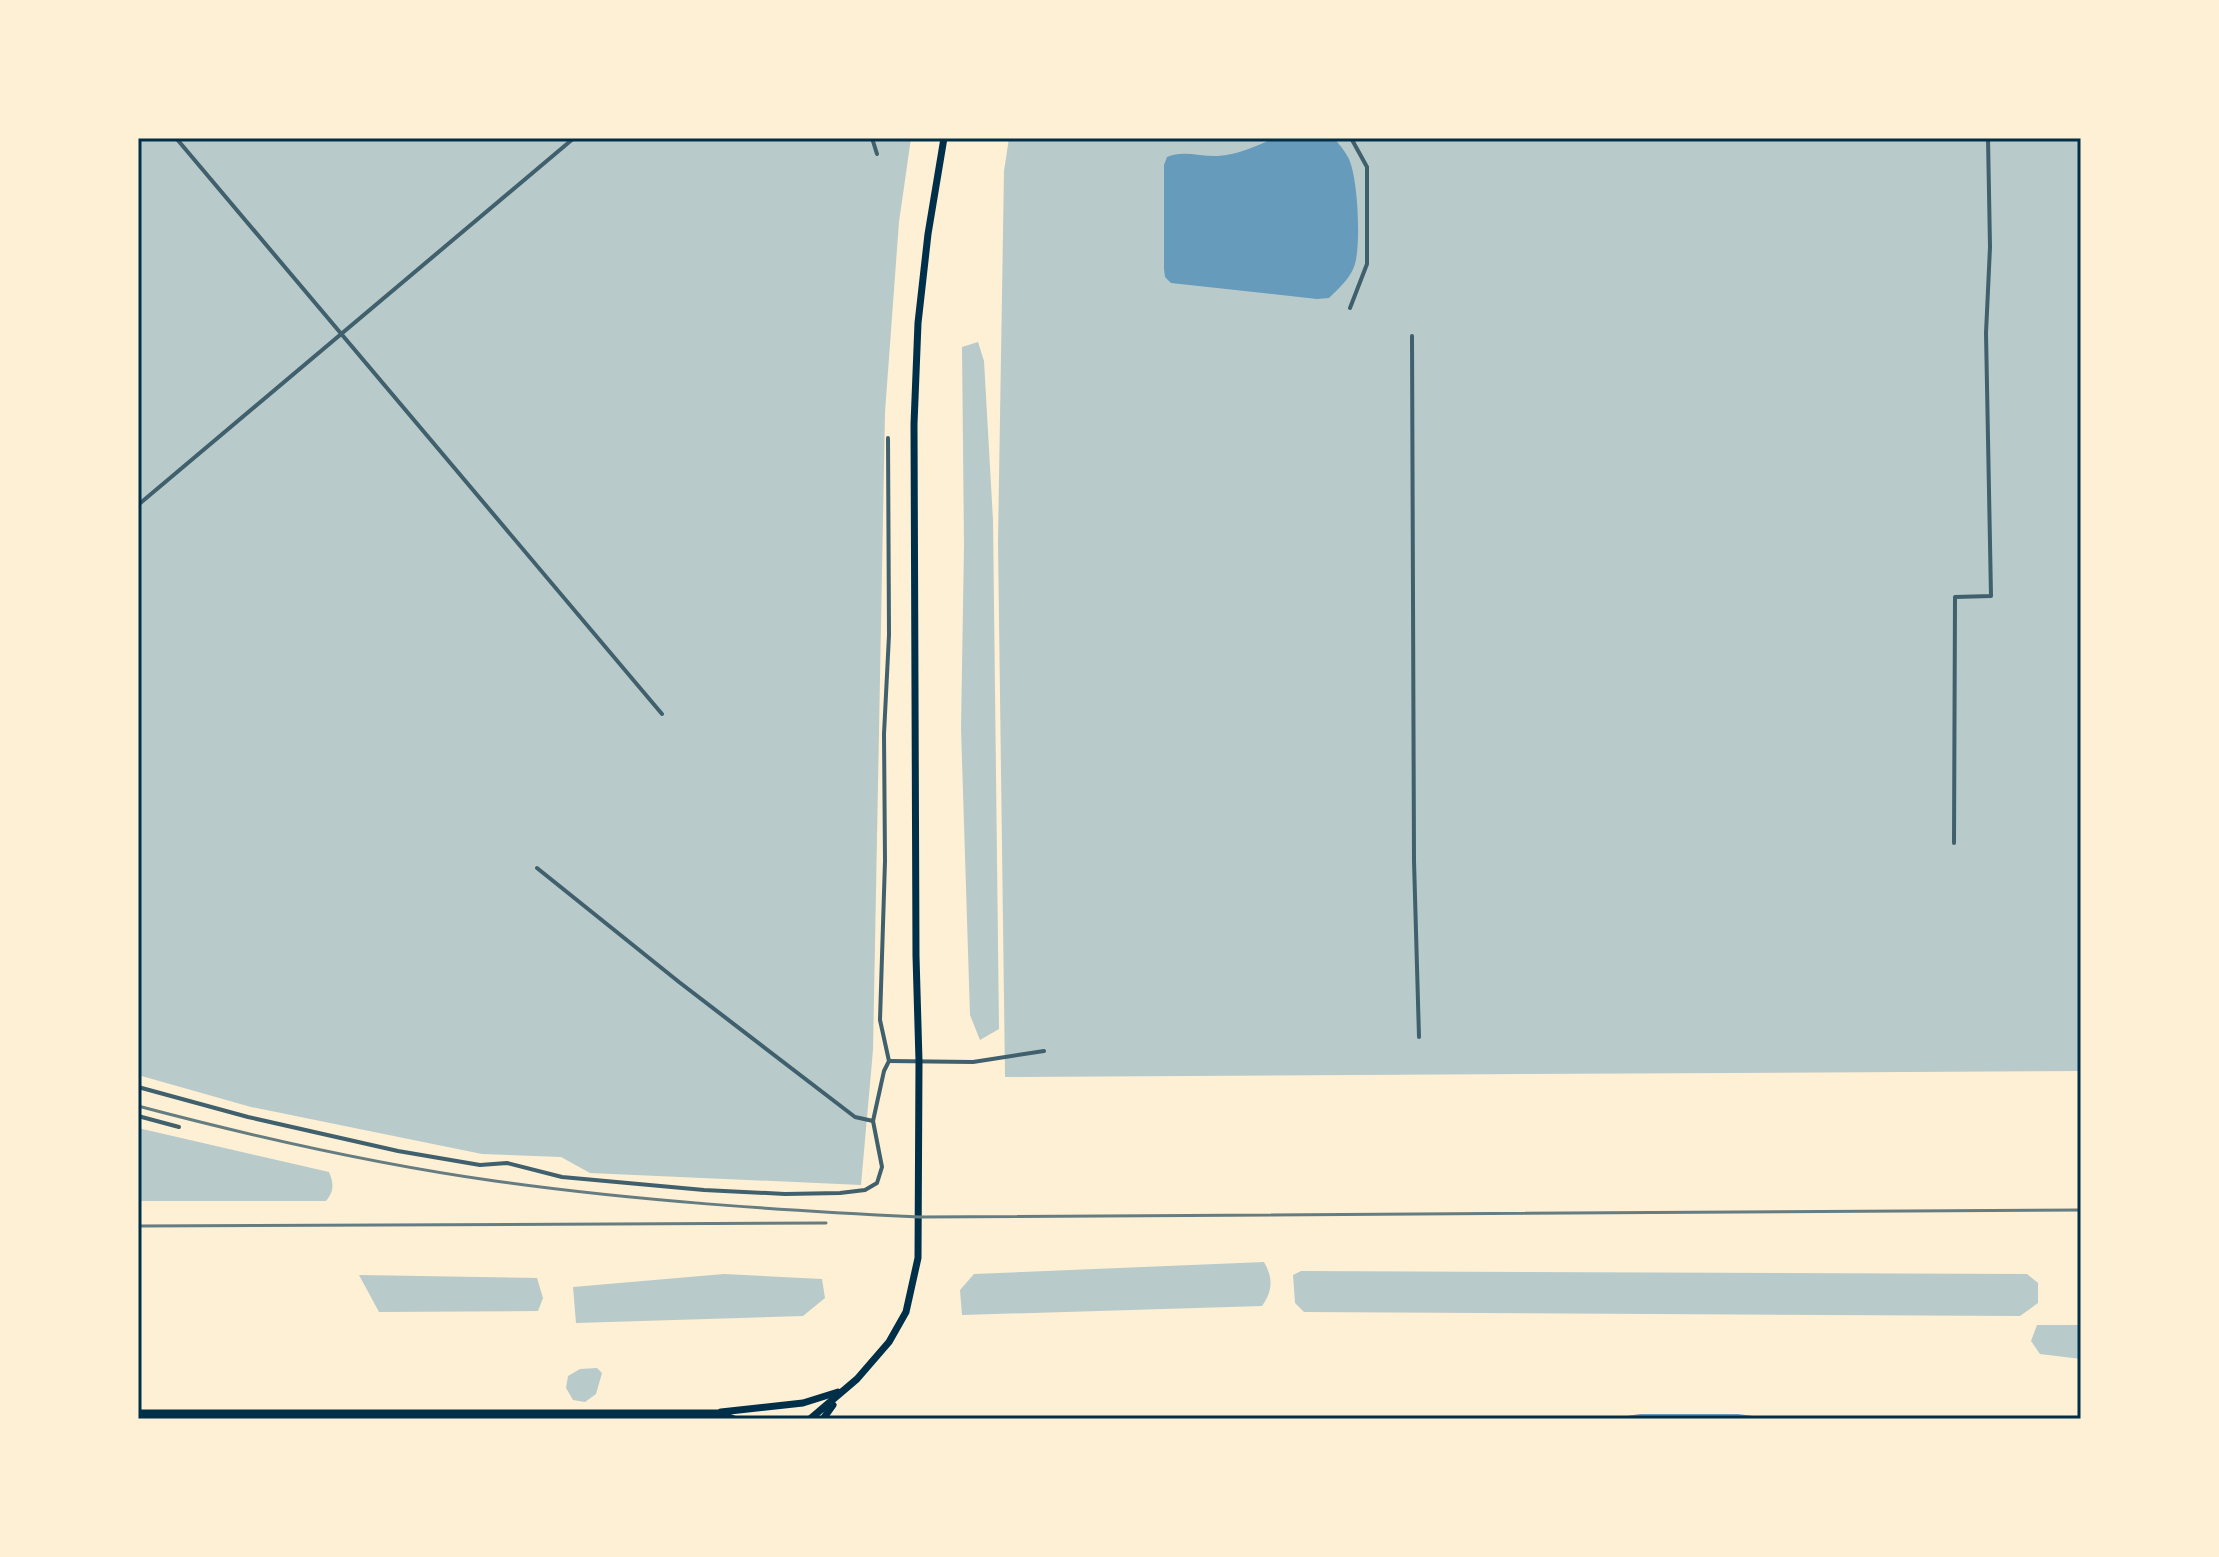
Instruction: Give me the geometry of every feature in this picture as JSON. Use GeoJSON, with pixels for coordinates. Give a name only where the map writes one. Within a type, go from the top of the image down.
{"type":"FeatureCollection","features":[{"type":"Feature","properties":{"kind":"main road"},"geometry":{"type":"LineString","coordinates":[[823,1419],[889,1342],[906,1312],[915,1278],[920,1223],[914,424],[920,308],[928,234],[944,138]]}},
{"type":"Feature","properties":{"kind":"main road"},"geometry":{"type":"LineString","coordinates":[[138,1413],[718,1413],[803,1403],[847,1388]]}},
{"type":"Feature","properties":{"kind":"main road"},"geometry":{"type":"LineString","coordinates":[[810,1419],[847,1388]]}},
{"type":"Feature","properties":{"kind":"main road"},"geometry":{"type":"LineString","coordinates":[[718,1413],[734,1419]]}},
{"type":"Feature","properties":{"kind":"street"},"geometry":{"type":"LineString","coordinates":[[176,138],[662,714]]}},
{"type":"Feature","properties":{"kind":"street"},"geometry":{"type":"LineString","coordinates":[[138,505],[574,138]]}},
{"type":"Feature","properties":{"kind":"street"},"geometry":{"type":"LineString","coordinates":[[872,138],[877,154]]}},
{"type":"Feature","properties":{"kind":"street"},"geometry":{"type":"LineString","coordinates":[[1350,308],[1362,284],[1367,264],[1367,167],[1351,138]]}},
{"type":"Feature","properties":{"kind":"street"},"geometry":{"type":"LineString","coordinates":[[1954,843],[1955,597],[1991,596],[1986,333],[1990,247],[1988,138]]}},
{"type":"Feature","properties":{"kind":"street"},"geometry":{"type":"LineString","coordinates":[[1412,336],[1414,847],[1419,1037]]}},
{"type":"Feature","properties":{"kind":"street"},"geometry":{"type":"LineString","coordinates":[[138,1087],[248,1117],[398,1151],[480,1165],[507,1163],[562,1177],[785,1194],[840,1193],[865,1190],[877,1183],[882,1167],[873,1121],[889,1061],[880,1020],[885,861],[884,734],[889,635],[888,438]]}},
{"type":"Feature","properties":{"kind":"street"},"geometry":{"type":"LineString","coordinates":[[537,868],[855,1117],[873,1121]]}},
{"type":"Feature","properties":{"kind":"street"},"geometry":{"type":"LineString","coordinates":[[889,1061],[973,1062],[1044,1051]]}},
{"type":"Feature","properties":{"kind":"street"},"geometry":{"type":"LineString","coordinates":[[138,1116],[179,1127]]}},
{"type":"Feature","properties":{"kind":"shaded area"},"geometry":{"type":"Polygon","coordinates":[[[138,138],[911,138],[899,222],[885,412],[873,1050],[861,1185],[590,1173],[561,1157],[482,1154],[251,1107],[138,1075],[138,138]]]}},
{"type":"Feature","properties":{"kind":"shaded area"},"geometry":{"type":"Polygon","coordinates":[[[1009,138],[2081,138],[2081,1071],[1005,1077],[998,541],[1004,171],[1009,138]]]}},
{"type":"Feature","properties":{"kind":"shaded area"},"geometry":{"type":"Polygon","coordinates":[[[978,342],[984,361],[993,520],[999,1029],[980,1040],[970,1015],[961,728],[964,545],[962,347],[978,342]]]}},
{"type":"Feature","properties":{"kind":"shaded area"},"geometry":{"type":"Polygon","coordinates":[[[138,1128],[329,1172],[332,1191],[326,1201],[138,1201],[138,1128]]]}},
{"type":"Feature","properties":{"kind":"shaded area"},"geometry":{"type":"Polygon","coordinates":[[[1264,1262],[1270,1284],[1262,1306],[962,1315],[960,1290],[974,1274],[1264,1262]]]}},
{"type":"Feature","properties":{"kind":"shaded area"},"geometry":{"type":"Polygon","coordinates":[[[1301,1271],[2027,1274],[2038,1283],[2038,1303],[2020,1316],[1304,1312],[1295,1303],[1293,1275],[1301,1271]]]}},
{"type":"Feature","properties":{"kind":"shaded area"},"geometry":{"type":"Polygon","coordinates":[[[724,1274],[822,1279],[825,1298],[803,1316],[576,1323],[573,1287],[724,1274]]]}},
{"type":"Feature","properties":{"kind":"shaded area"},"geometry":{"type":"Polygon","coordinates":[[[359,1275],[537,1278],[543,1298],[538,1311],[379,1312],[359,1275]]]}},
{"type":"Feature","properties":{"kind":"shaded area"},"geometry":{"type":"Polygon","coordinates":[[[2037,1325],[2081,1325],[2081,1359],[2040,1354],[2031,1341],[2037,1325]]]}},
{"type":"Feature","properties":{"kind":"shaded area"},"geometry":{"type":"Polygon","coordinates":[[[597,1368],[602,1373],[596,1394],[585,1402],[573,1400],[566,1388],[568,1376],[580,1369],[597,1368]]]}},
{"type":"Feature","properties":{"kind":"water"},"geometry":{"type":"Polygon","coordinates":[[[1274,138],[1334,138],[1349,159],[1355,181],[1358,226],[1357,254],[1348,278],[1329,298],[1317,299],[1171,283],[1165,277],[1164,269],[1164,165],[1167,157],[1179,154],[1225,155],[1247,150],[1274,138]]]}},
{"type":"Feature","properties":{"kind":"water"},"geometry":{"type":"Polygon","coordinates":[[[1640,1414],[1738,1414],[1775,1419],[1607,1419],[1640,1414]]]}},
{"type":"Feature","properties":{"kind":"railway"},"geometry":{"type":"LineString","coordinates":[[138,1106],[315,1149],[495,1181],[760,1208],[920,1217],[2081,1210]]}},
{"type":"Feature","properties":{"kind":"railway"},"geometry":{"type":"LineString","coordinates":[[138,1226],[826,1223]]}}]}
